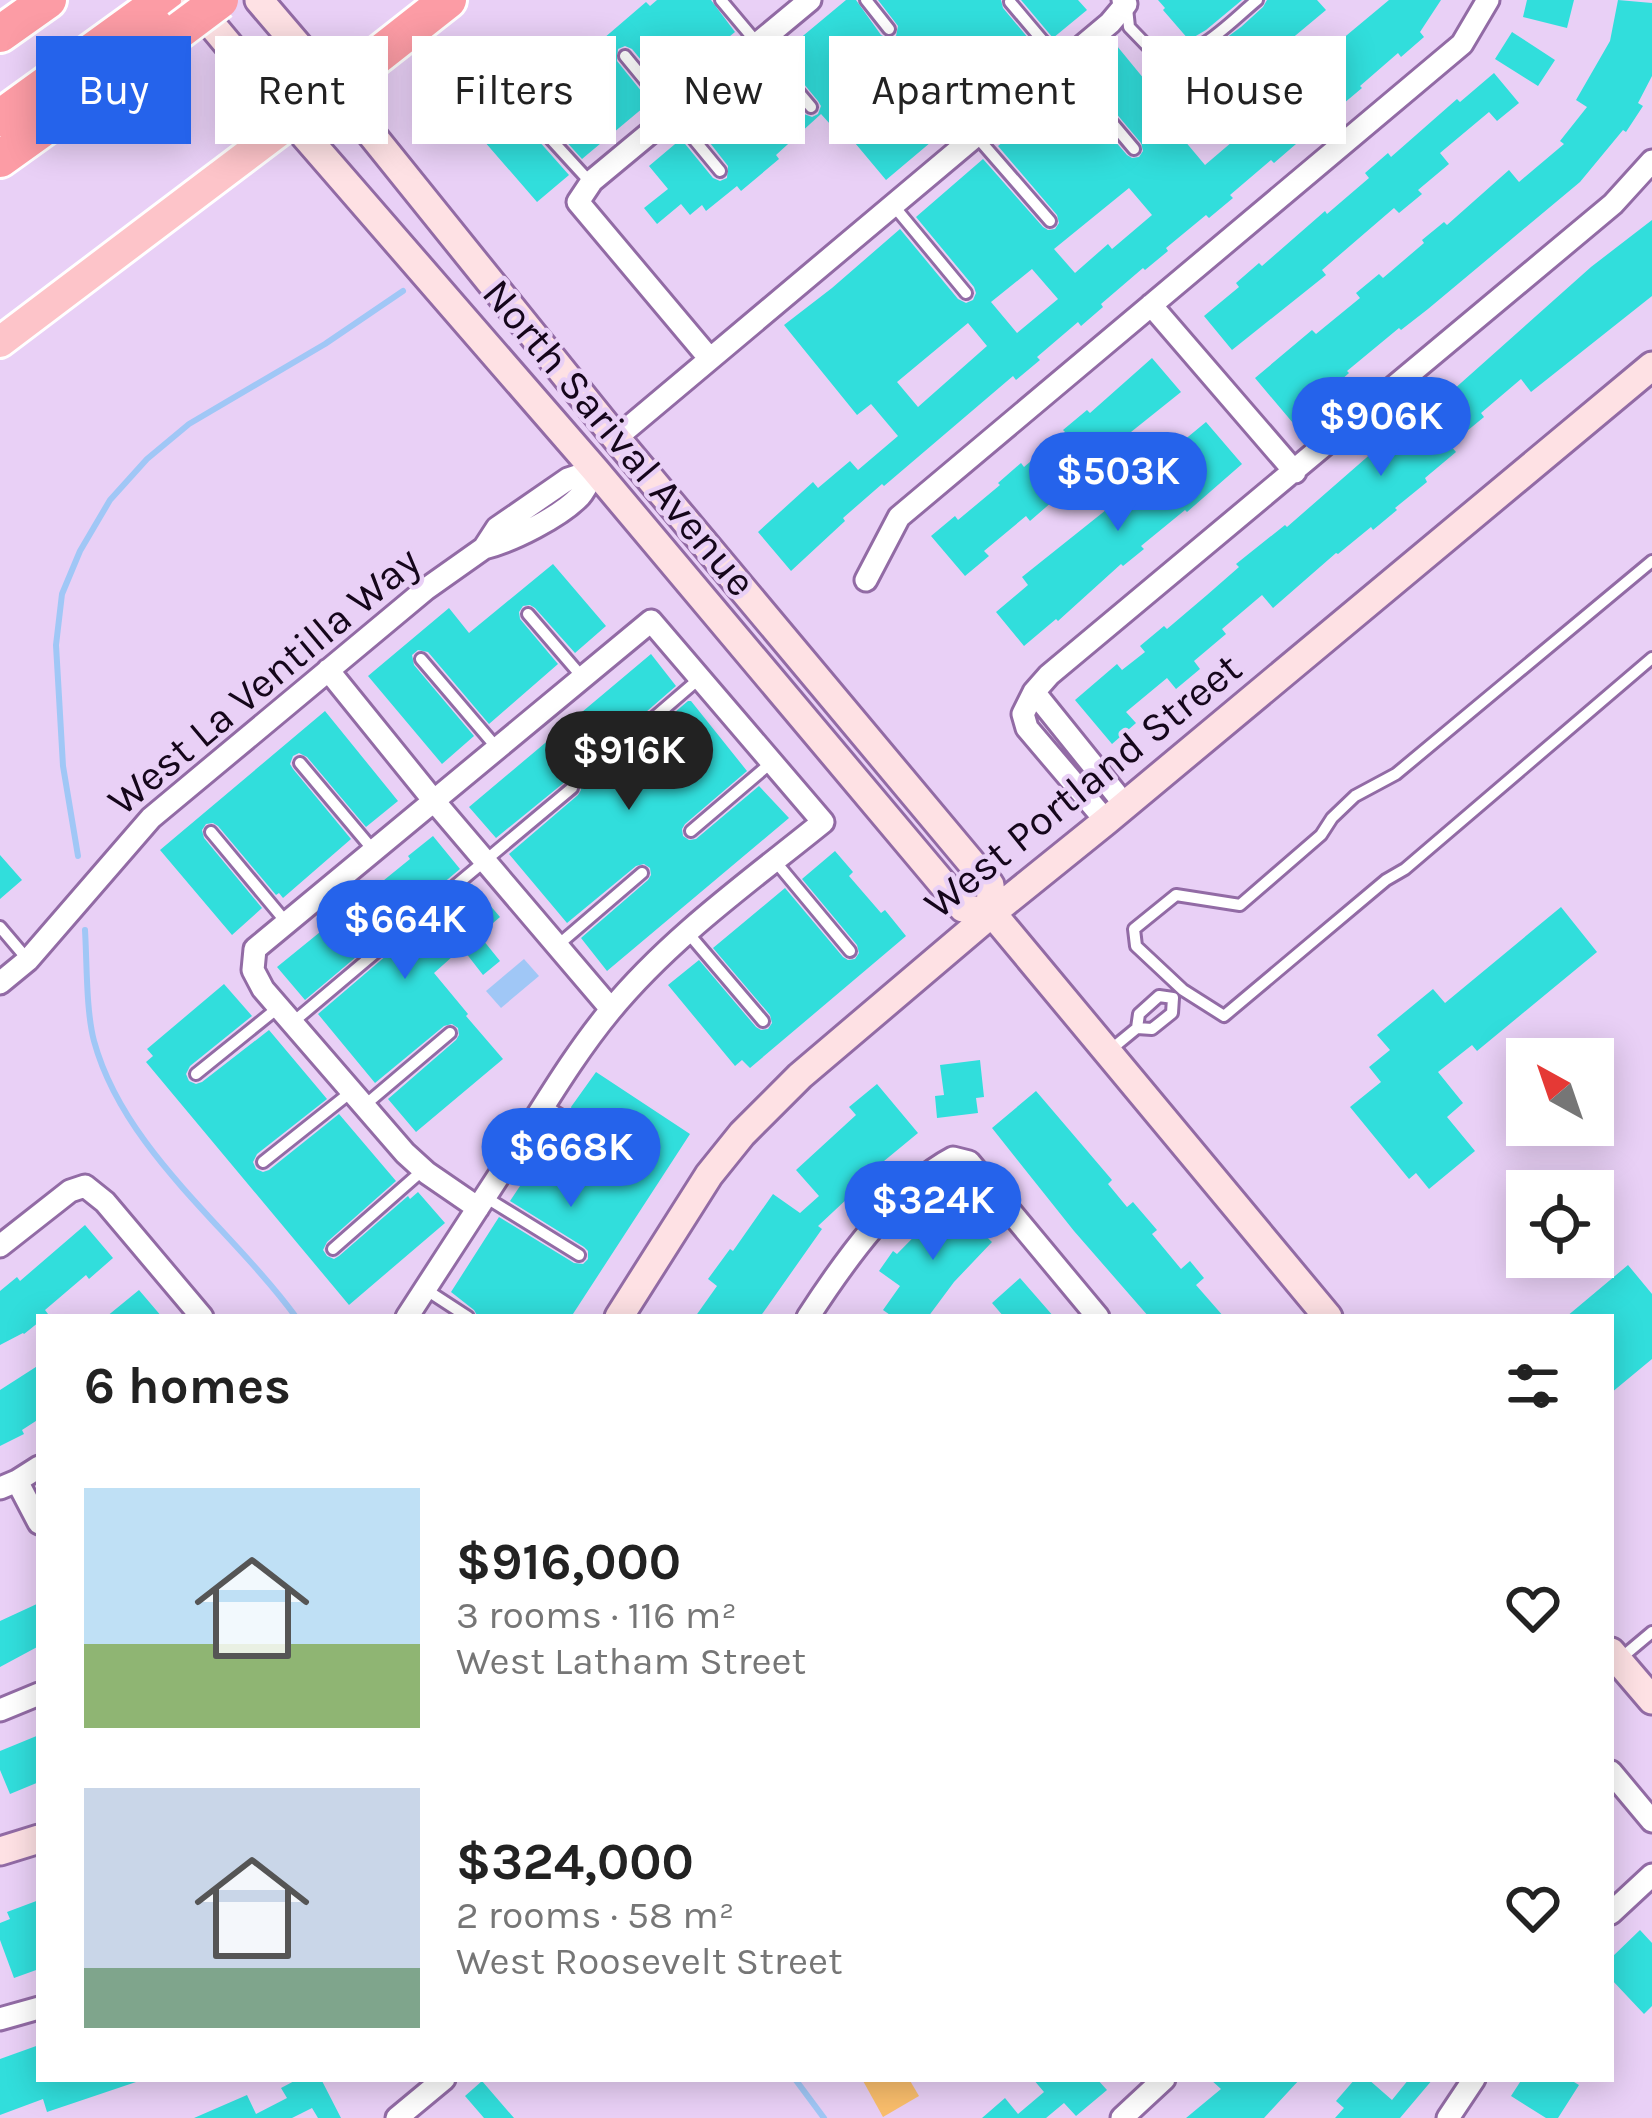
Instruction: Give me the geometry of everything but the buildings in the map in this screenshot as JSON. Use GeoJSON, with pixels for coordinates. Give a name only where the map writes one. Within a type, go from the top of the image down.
{"type":"FeatureCollection","features":[{"type":"Feature","properties":{"kind":"highway"},"geometry":{"type":"LineString","coordinates":[[0,34],[48,0]]}},
{"type":"Feature","properties":{"kind":"highway"},"geometry":{"type":"LineString","coordinates":[[0,118],[173,8],[220,0]]}},
{"type":"Feature","properties":{"kind":"highway"},"geometry":{"type":"LineString","coordinates":[[388,47],[448,0]]}},
{"type":"Feature","properties":{"kind":"highway"},"geometry":{"type":"LineString","coordinates":[[0,159],[173,8]]}},
{"type":"Feature","properties":{"kind":"main road","name":"North Sarival Avenue"},"geometry":{"type":"LineString","coordinates":[[259,0],[289,36]]}},
{"type":"Feature","properties":{"kind":"main road","name":"North Sarival Avenue"},"geometry":{"type":"LineString","coordinates":[[173,8],[215,48]]}},
{"type":"Feature","properties":{"kind":"main road"},"geometry":{"type":"LineString","coordinates":[[0,342],[264,144]]}},
{"type":"Feature","properties":{"kind":"main road","name":"North Sarival Avenue"},"geometry":{"type":"LineString","coordinates":[[312,144],[596,470],[963,908],[992,913]]}},
{"type":"Feature","properties":{"kind":"main road","name":"North Sarival Avenue"},"geometry":{"type":"LineString","coordinates":[[378,144],[616,438],[991,885],[992,913],[1325,1314]]}},
{"type":"Feature","properties":{"kind":"main road","name":"West Portland Street"},"geometry":{"type":"LineString","coordinates":[[621,1314],[709,1175],[800,1076],[1652,366]]}},
{"type":"Feature","properties":{"kind":"main road"},"geometry":{"type":"LineString","coordinates":[[516,379],[566,410],[598,444],[616,438]]}},
{"type":"Feature","properties":{"kind":"main road"},"geometry":{"type":"LineString","coordinates":[[596,470],[605,466],[632,478],[700,561],[765,616]]}},
{"type":"Feature","properties":{"kind":"main road"},"geometry":{"type":"LineString","coordinates":[[1615,1656],[1652,1700]]}},
{"type":"Feature","properties":{"kind":"main road"},"geometry":{"type":"LineString","coordinates":[[0,1851],[36,1840]]}},
{"type":"Feature","properties":{"kind":"street"},"geometry":{"type":"LineString","coordinates":[[766,36],[810,0]]}},
{"type":"Feature","properties":{"kind":"street"},"geometry":{"type":"LineString","coordinates":[[866,580],[899,518],[1462,44],[1488,0]]}},
{"type":"Feature","properties":{"kind":"street"},"geometry":{"type":"LineString","coordinates":[[1094,36],[1125,2]]}},
{"type":"Feature","properties":{"kind":"street"},"geometry":{"type":"LineString","coordinates":[[640,144],[585,193],[710,359]]}},
{"type":"Feature","properties":{"kind":"street"},"geometry":{"type":"LineString","coordinates":[[616,438],[967,144]]}},
{"type":"Feature","properties":{"kind":"street"},"geometry":{"type":"LineString","coordinates":[[1116,813],[1034,692],[1650,170]]}},
{"type":"Feature","properties":{"kind":"street"},"geometry":{"type":"LineString","coordinates":[[1151,305],[1295,472]]}},
{"type":"Feature","properties":{"kind":"street","name":"West La Ventilla Way"},"geometry":{"type":"LineString","coordinates":[[0,983],[28,960],[151,818],[426,589],[484,548],[497,528],[568,479],[596,470]]}},
{"type":"Feature","properties":{"kind":"street"},"geometry":{"type":"LineString","coordinates":[[409,1314],[611,1009],[688,933],[823,822],[651,621],[255,949],[253,970],[263,988],[357,1099],[424,1170],[481,1203]]}},
{"type":"Feature","properties":{"kind":"street"},"geometry":{"type":"LineString","coordinates":[[328,670],[611,1009]]}},
{"type":"Feature","properties":{"kind":"street"},"geometry":{"type":"LineString","coordinates":[[810,1314],[890,1207],[953,1158],[969,1162],[1096,1314]]}},
{"type":"Feature","properties":{"kind":"street"},"geometry":{"type":"LineString","coordinates":[[0,1246],[70,1191],[85,1186],[105,1202],[199,1314]]}},
{"type":"Feature","properties":{"kind":"street"},"geometry":{"type":"LineString","coordinates":[[36,1469],[8,1484],[36,1519]]}},
{"type":"Feature","properties":{"kind":"street"},"geometry":{"type":"LineString","coordinates":[[0,1710],[36,1695]]}},
{"type":"Feature","properties":{"kind":"street"},"geometry":{"type":"LineString","coordinates":[[1614,1776],[1652,1821]]}},
{"type":"Feature","properties":{"kind":"street"},"geometry":{"type":"LineString","coordinates":[[1614,1910],[1652,1875]]}},
{"type":"Feature","properties":{"kind":"street"},"geometry":{"type":"LineString","coordinates":[[0,2020],[36,2009]]}},
{"type":"Feature","properties":{"kind":"street"},"geometry":{"type":"LineString","coordinates":[[397,2118],[440,2082]]}},
{"type":"Feature","properties":{"kind":"street"},"geometry":{"type":"LineString","coordinates":[[1122,2118],[1161,2082]]}},
{"type":"Feature","properties":{"kind":"street"},"geometry":{"type":"LineString","coordinates":[[1448,2118],[1472,2082]]}},
{"type":"Feature","properties":{"kind":"lane"},"geometry":{"type":"LineString","coordinates":[[721,0],[752,36]]}},
{"type":"Feature","properties":{"kind":"lane"},"geometry":{"type":"LineString","coordinates":[[866,0],[889,29]]}},
{"type":"Feature","properties":{"kind":"lane"},"geometry":{"type":"LineString","coordinates":[[1125,2],[1130,27],[1160,58],[1177,58],[1205,44],[1257,0]]}},
{"type":"Feature","properties":{"kind":"lane"},"geometry":{"type":"LineString","coordinates":[[1010,2],[1039,36]]}},
{"type":"Feature","properties":{"kind":"lane"},"geometry":{"type":"LineString","coordinates":[[625,56],[640,75]]}},
{"type":"Feature","properties":{"kind":"lane"},"geometry":{"type":"LineString","coordinates":[[805,99],[812,107]]}},
{"type":"Feature","properties":{"kind":"lane"},"geometry":{"type":"LineString","coordinates":[[1118,130],[1134,149]]}},
{"type":"Feature","properties":{"kind":"lane"},"geometry":{"type":"LineString","coordinates":[[552,144],[585,193]]}},
{"type":"Feature","properties":{"kind":"lane"},"geometry":{"type":"LineString","coordinates":[[697,144],[720,171]]}},
{"type":"Feature","properties":{"kind":"lane"},"geometry":{"type":"LineString","coordinates":[[983,144],[1050,220]]}},
{"type":"Feature","properties":{"kind":"lane"},"geometry":{"type":"LineString","coordinates":[[893,206],[966,293]]}},
{"type":"Feature","properties":{"kind":"lane"},"geometry":{"type":"LineString","coordinates":[[1652,561],[1396,774],[1355,796],[1331,818],[1321,835],[1240,904],[1176,896],[1135,929],[1136,946],[1178,994],[1224,1016],[1652,658]]}},
{"type":"Feature","properties":{"kind":"lane"},"geometry":{"type":"LineString","coordinates":[[528,614],[583,678]]}},
{"type":"Feature","properties":{"kind":"lane"},"geometry":{"type":"LineString","coordinates":[[421,659],[497,748]]}},
{"type":"Feature","properties":{"kind":"lane"},"geometry":{"type":"LineString","coordinates":[[614,752],[700,678]]}},
{"type":"Feature","properties":{"kind":"lane"},"geometry":{"type":"LineString","coordinates":[[691,832],[772,762]]}},
{"type":"Feature","properties":{"kind":"lane"},"geometry":{"type":"LineString","coordinates":[[300,764],[374,851]]}},
{"type":"Feature","properties":{"kind":"lane"},"geometry":{"type":"LineString","coordinates":[[425,911],[572,788]]}},
{"type":"Feature","properties":{"kind":"lane"},"geometry":{"type":"LineString","coordinates":[[211,832],[286,923]]}},
{"type":"Feature","properties":{"kind":"lane"},"geometry":{"type":"LineString","coordinates":[[775,861],[850,951]]}},
{"type":"Feature","properties":{"kind":"lane"},"geometry":{"type":"LineString","coordinates":[[557,946],[642,873]]}},
{"type":"Feature","properties":{"kind":"lane"},"geometry":{"type":"LineString","coordinates":[[0,927],[28,960]]}},
{"type":"Feature","properties":{"kind":"lane"},"geometry":{"type":"LineString","coordinates":[[688,933],[763,1021]]}},
{"type":"Feature","properties":{"kind":"lane"},"geometry":{"type":"LineString","coordinates":[[196,1074],[381,948]]}},
{"type":"Feature","properties":{"kind":"lane"},"geometry":{"type":"LineString","coordinates":[[1137,1028],[1152,1029],[1172,1013],[1178,994]]}},
{"type":"Feature","properties":{"kind":"lane"},"geometry":{"type":"LineString","coordinates":[[1107,1053],[1137,1028],[1139,1014],[1160,996],[1178,994]]}},
{"type":"Feature","properties":{"kind":"lane"},"geometry":{"type":"LineString","coordinates":[[262,1162],[450,1033]]}},
{"type":"Feature","properties":{"kind":"lane"},"geometry":{"type":"LineString","coordinates":[[544,1105],[641,1164]]}},
{"type":"Feature","properties":{"kind":"lane"},"geometry":{"type":"LineString","coordinates":[[333,1249],[424,1170]]}},
{"type":"Feature","properties":{"kind":"lane"},"geometry":{"type":"LineString","coordinates":[[481,1203],[578,1255]]}},
{"type":"Feature","properties":{"kind":"lane"},"geometry":{"type":"LineString","coordinates":[[425,1289],[462,1314]]}},
{"type":"Feature","properties":{"kind":"lane"},"geometry":{"type":"LineString","coordinates":[[1615,1656],[1652,1632]]}},
{"type":"Feature","properties":{"kind":"shaded area"},"geometry":{"type":"Polygon","coordinates":[[[864,2082],[911,2082],[919,2096],[883,2117],[864,2082]]]}},
{"type":"Feature","properties":{"kind":"water"},"geometry":{"type":"Polygon","coordinates":[[[524,959],[539,976],[501,1008],[486,991],[524,959]]]}},
{"type":"Feature","properties":{"kind":"waterway"},"geometry":{"type":"LineString","coordinates":[[78,856],[63,766],[56,645],[62,594],[80,551],[110,500],[147,459],[189,424],[325,344],[403,291]]}},
{"type":"Feature","properties":{"kind":"waterway"},"geometry":{"type":"LineString","coordinates":[[85,930],[91,1029],[109,1081],[129,1118],[182,1187],[294,1314]]}},
{"type":"Feature","properties":{"kind":"waterway"},"geometry":{"type":"LineString","coordinates":[[797,2082],[824,2118]]}}]}
